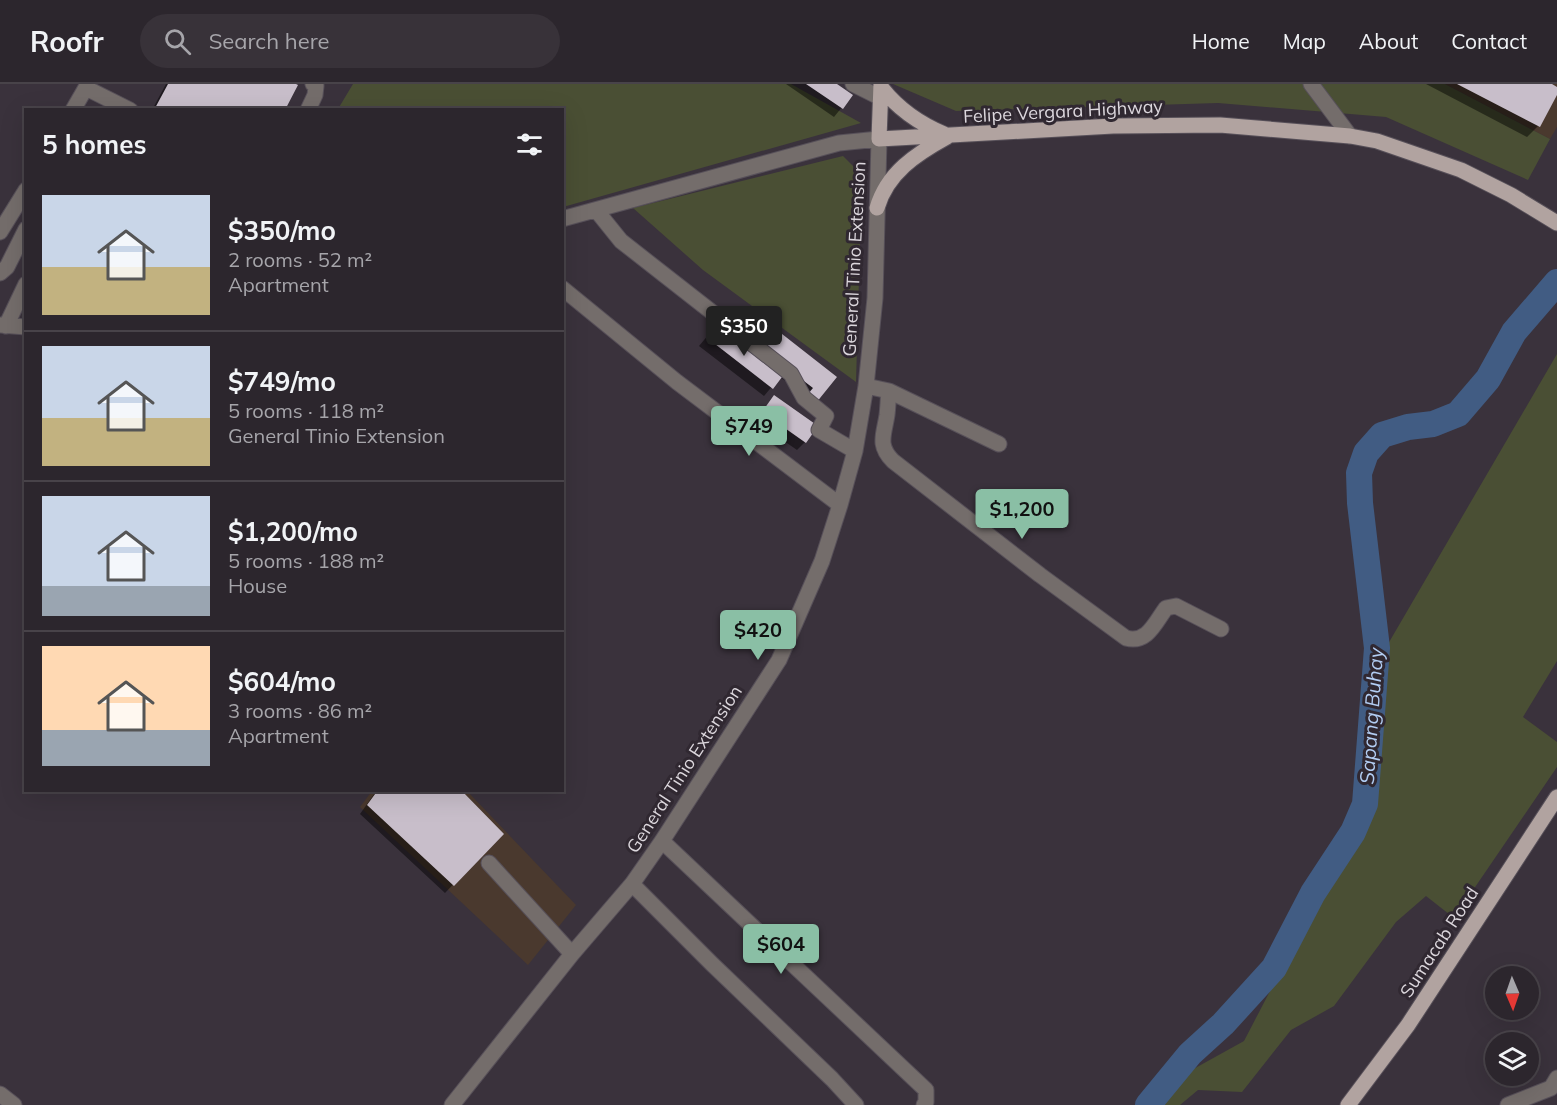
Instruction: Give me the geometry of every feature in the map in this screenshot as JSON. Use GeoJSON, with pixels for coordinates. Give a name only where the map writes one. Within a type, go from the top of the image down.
{"type":"FeatureCollection","features":[{"type":"Feature","properties":{"kind":"main road"},"geometry":{"type":"LineString","coordinates":[[881,89],[906,114],[950,136]]}},
{"type":"Feature","properties":{"kind":"main road","name":"General Tinio Extension"},"geometry":{"type":"LineString","coordinates":[[879,139],[881,89]]}},
{"type":"Feature","properties":{"kind":"main road","name":"Felipe Vergara Highway"},"geometry":{"type":"LineString","coordinates":[[879,139],[1113,126],[1220,125],[1350,136],[1377,141],[1461,170],[1511,195],[1557,223]]}},
{"type":"Feature","properties":{"kind":"main road"},"geometry":{"type":"LineString","coordinates":[[877,207],[882,191],[905,164],[924,150],[950,136]]}},
{"type":"Feature","properties":{"kind":"main road","name":"Sumacab Road"},"geometry":{"type":"LineString","coordinates":[[1348,1105],[1408,1025],[1557,797]]}},
{"type":"Feature","properties":{"kind":"street"},"geometry":{"type":"LineString","coordinates":[[309,108],[315,95],[316,86],[313,84]]}},
{"type":"Feature","properties":{"kind":"street"},"geometry":{"type":"LineString","coordinates":[[853,84],[881,89]]}},
{"type":"Feature","properties":{"kind":"street"},"geometry":{"type":"LineString","coordinates":[[1311,84],[1350,136]]}},
{"type":"Feature","properties":{"kind":"street"},"geometry":{"type":"LineString","coordinates":[[74,108],[87,86],[126,108]]}},
{"type":"Feature","properties":{"kind":"street","name":"General Tinio Extension"},"geometry":{"type":"LineString","coordinates":[[452,1105],[572,954],[632,884],[779,660],[822,561],[855,451],[866,386],[875,298],[879,139]]}},
{"type":"Feature","properties":{"kind":"street","name":"Felipe Vergara Highway"},"geometry":{"type":"LineString","coordinates":[[564,218],[839,143],[879,139]]}},
{"type":"Feature","properties":{"kind":"street"},"geometry":{"type":"LineString","coordinates":[[0,232],[24,193]]}},
{"type":"Feature","properties":{"kind":"street"},"geometry":{"type":"LineString","coordinates":[[596,210],[621,240],[791,374],[804,398],[826,416],[819,430],[855,451]]}},
{"type":"Feature","properties":{"kind":"street"},"geometry":{"type":"LineString","coordinates":[[0,273],[7,267],[24,233]]}},
{"type":"Feature","properties":{"kind":"street"},"geometry":{"type":"LineString","coordinates":[[24,288],[3,326],[24,327]]}},
{"type":"Feature","properties":{"kind":"street"},"geometry":{"type":"LineString","coordinates":[[564,290],[677,382],[840,506]]}},
{"type":"Feature","properties":{"kind":"street"},"geometry":{"type":"LineString","coordinates":[[866,386],[889,391],[999,444]]}},
{"type":"Feature","properties":{"kind":"street"},"geometry":{"type":"LineString","coordinates":[[889,391],[882,442],[885,453],[1040,575],[1126,638],[1134,640],[1147,635],[1166,608],[1171,606],[1176,606],[1221,629]]}},
{"type":"Feature","properties":{"kind":"street"},"geometry":{"type":"LineString","coordinates":[[662,841],[926,1090],[924,1105]]}},
{"type":"Feature","properties":{"kind":"street"},"geometry":{"type":"LineString","coordinates":[[489,863],[572,954]]}},
{"type":"Feature","properties":{"kind":"street"},"geometry":{"type":"LineString","coordinates":[[632,884],[832,1078],[856,1105]]}},
{"type":"Feature","properties":{"kind":"street"},"geometry":{"type":"LineString","coordinates":[[1508,1105],[1551,1088],[1557,1078]]}},
{"type":"Feature","properties":{"kind":"street"},"geometry":{"type":"LineString","coordinates":[[0,1094],[14,1105]]}},
{"type":"Feature","properties":{"kind":"shaded area"},"geometry":{"type":"Polygon","coordinates":[[[1445,84],[1557,84],[1557,127],[1550,139],[1445,84]]]}},
{"type":"Feature","properties":{"kind":"shaded area"},"geometry":{"type":"Polygon","coordinates":[[[371,792],[468,792],[576,905],[528,965],[360,807],[371,792]]]}},
{"type":"Feature","properties":{"kind":"green space"},"geometry":{"type":"Polygon","coordinates":[[[353,84],[791,84],[861,123],[564,207],[564,108],[339,108],[353,84]]]}},
{"type":"Feature","properties":{"kind":"green space"},"geometry":{"type":"Polygon","coordinates":[[[893,84],[1445,84],[1550,139],[1528,180],[1386,117],[1218,103],[956,111],[893,84]]]}},
{"type":"Feature","properties":{"kind":"green space"},"geometry":{"type":"Polygon","coordinates":[[[843,156],[862,175],[856,382],[703,270],[633,208],[843,156]]]}},
{"type":"Feature","properties":{"kind":"green space"},"geometry":{"type":"Polygon","coordinates":[[[1557,354],[1557,661],[1523,717],[1557,742],[1557,767],[1454,918],[1426,896],[1396,922],[1334,1006],[1291,1030],[1242,1092],[1198,1090],[1180,1105],[1156,1105],[1170,1082],[1244,1041],[1282,968],[1337,877],[1375,800],[1388,644],[1557,354]]]}},
{"type":"Feature","properties":{"kind":"building"},"geometry":{"type":"Polygon","coordinates":[[[168,84],[298,85],[286,108],[155,108],[168,84]]]}},
{"type":"Feature","properties":{"kind":"building"},"geometry":{"type":"Polygon","coordinates":[[[806,84],[837,84],[853,95],[843,109],[806,84]]]}},
{"type":"Feature","properties":{"kind":"building"},"geometry":{"type":"Polygon","coordinates":[[[1457,84],[1552,84],[1557,87],[1557,95],[1540,127],[1457,84]]]}},
{"type":"Feature","properties":{"kind":"building"},"geometry":{"type":"Polygon","coordinates":[[[768,323],[837,377],[816,403],[807,395],[813,388],[753,342],[768,323]]]}},
{"type":"Feature","properties":{"kind":"building"},"geometry":{"type":"Polygon","coordinates":[[[715,325],[782,377],[773,389],[706,337],[715,325]]]}},
{"type":"Feature","properties":{"kind":"building"},"geometry":{"type":"Polygon","coordinates":[[[774,395],[818,426],[806,443],[762,412],[774,395]]]}},
{"type":"Feature","properties":{"kind":"building"},"geometry":{"type":"Polygon","coordinates":[[[377,792],[463,792],[504,834],[454,886],[367,805],[377,792]]]}},
{"type":"Feature","properties":{"kind":"waterway","name":"Sapang Buhay"},"geometry":{"type":"LineString","coordinates":[[1148,1105],[1190,1054],[1223,1024],[1274,968],[1313,893],[1353,832],[1365,804],[1377,648],[1360,503],[1359,473],[1366,453],[1382,435],[1408,427],[1433,424],[1458,414],[1488,379],[1514,332],[1557,282]]}}]}
